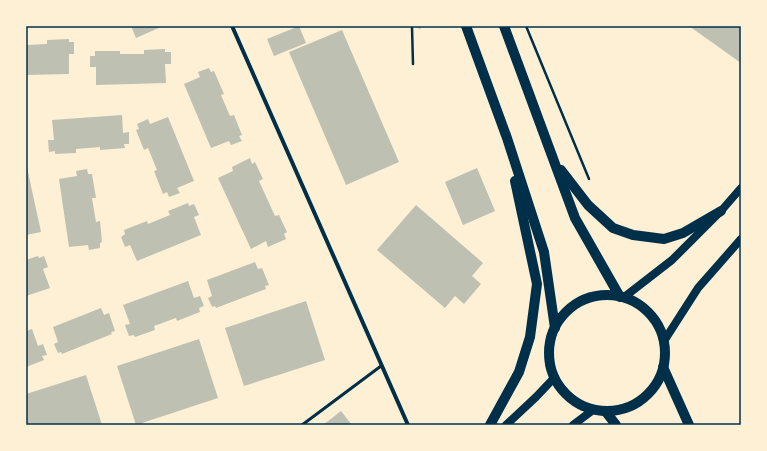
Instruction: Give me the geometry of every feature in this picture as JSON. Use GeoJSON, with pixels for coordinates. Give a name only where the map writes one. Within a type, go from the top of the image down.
{"type":"FeatureCollection","features":[{"type":"Feature","properties":{"kind":"main road"},"geometry":{"type":"LineString","coordinates":[[466,26],[507,138],[544,252],[554,328]]}},
{"type":"Feature","properties":{"kind":"main road"},"geometry":{"type":"LineString","coordinates":[[504,26],[575,218],[622,297]]}},
{"type":"Feature","properties":{"kind":"main road"},"geometry":{"type":"LineString","coordinates":[[490,425],[519,372],[530,337],[537,284],[507,138]]}},
{"type":"Feature","properties":{"kind":"main road"},"geometry":{"type":"LineString","coordinates":[[555,161],[588,204],[598,214],[613,228],[633,235],[664,239],[683,233],[721,211]]}},
{"type":"Feature","properties":{"kind":"main road"},"geometry":{"type":"LineString","coordinates":[[622,297],[672,260],[721,211],[741,188]]}},
{"type":"Feature","properties":{"kind":"main road"},"geometry":{"type":"LineString","coordinates":[[664,341],[698,288],[741,239]]}},
{"type":"Feature","properties":{"kind":"main road"},"geometry":{"type":"LineString","coordinates":[[594,297],[622,297],[644,308],[660,329],[664,341],[665,354],[663,367],[655,384],[642,399],[631,406],[606,412],[593,410],[581,406],[570,398],[554,378],[550,366],[550,340],[554,328],[562,317],[582,301],[594,297]]}},
{"type":"Feature","properties":{"kind":"main road"},"geometry":{"type":"LineString","coordinates":[[663,367],[689,425]]}},
{"type":"Feature","properties":{"kind":"main road"},"geometry":{"type":"LineString","coordinates":[[506,425],[554,378]]}},
{"type":"Feature","properties":{"kind":"main road"},"geometry":{"type":"LineString","coordinates":[[573,425],[593,410]]}},
{"type":"Feature","properties":{"kind":"main road"},"geometry":{"type":"LineString","coordinates":[[606,412],[616,425]]}},
{"type":"Feature","properties":{"kind":"street"},"geometry":{"type":"LineString","coordinates":[[232,26],[408,425]]}},
{"type":"Feature","properties":{"kind":"lane"},"geometry":{"type":"LineString","coordinates":[[302,425],[381,366]]}},
{"type":"Feature","properties":{"kind":"path"},"geometry":{"type":"LineString","coordinates":[[526,26],[590,181]]}},
{"type":"Feature","properties":{"kind":"path"},"geometry":{"type":"LineString","coordinates":[[412,27],[413,64]]}},
{"type":"Feature","properties":{"kind":"building"},"geometry":{"type":"Polygon","coordinates":[[[131,26],[163,26],[136,38],[131,26]]]}},
{"type":"Feature","properties":{"kind":"building"},"geometry":{"type":"Polygon","coordinates":[[[299,26],[306,43],[274,56],[267,39],[299,26]]]}},
{"type":"Feature","properties":{"kind":"building"},"geometry":{"type":"Polygon","coordinates":[[[412,26],[423,26],[420,29],[412,26]]]}},
{"type":"Feature","properties":{"kind":"building"},"geometry":{"type":"Polygon","coordinates":[[[689,26],[741,26],[741,63],[689,26]]]}},
{"type":"Feature","properties":{"kind":"building"},"geometry":{"type":"Polygon","coordinates":[[[342,30],[399,162],[346,185],[289,52],[342,30]]]}},
{"type":"Feature","properties":{"kind":"building"},"geometry":{"type":"Polygon","coordinates":[[[69,39],[69,42],[74,42],[74,54],[69,54],[69,74],[26,75],[26,45],[47,44],[47,40],[69,39]]]}},
{"type":"Feature","properties":{"kind":"building"},"geometry":{"type":"Polygon","coordinates":[[[165,49],[165,52],[171,52],[171,64],[165,64],[166,83],[96,85],[96,67],[90,67],[90,56],[95,56],[95,51],[120,51],[120,54],[144,54],[144,50],[165,49]]]}},
{"type":"Feature","properties":{"kind":"building"},"geometry":{"type":"Polygon","coordinates":[[[209,68],[211,72],[214,71],[224,94],[221,95],[230,116],[234,115],[242,135],[239,136],[242,141],[231,145],[229,141],[211,148],[184,84],[200,77],[198,72],[209,68]]]}},
{"type":"Feature","properties":{"kind":"building"},"geometry":{"type":"Polygon","coordinates":[[[122,115],[123,133],[129,132],[129,144],[124,144],[125,148],[100,150],[100,147],[76,149],[76,153],[55,154],[55,151],[49,152],[48,140],[54,140],[52,120],[122,115]]]}},
{"type":"Feature","properties":{"kind":"building"},"geometry":{"type":"Polygon","coordinates":[[[168,117],[194,181],[177,188],[180,193],[169,197],[167,192],[163,194],[154,171],[157,170],[148,148],[144,150],[136,130],[139,129],[137,124],[148,119],[150,124],[168,117]]]}},
{"type":"Feature","properties":{"kind":"building"},"geometry":{"type":"Polygon","coordinates":[[[250,158],[252,164],[255,162],[263,179],[259,181],[275,216],[279,215],[287,232],[284,234],[286,239],[268,247],[266,241],[251,249],[218,178],[233,171],[232,167],[250,158]]]}},
{"type":"Feature","properties":{"kind":"building"},"geometry":{"type":"Polygon","coordinates":[[[26,163],[41,232],[26,235],[26,163]]]}},
{"type":"Feature","properties":{"kind":"building"},"geometry":{"type":"Polygon","coordinates":[[[477,168],[495,211],[463,225],[445,182],[477,168]]]}},
{"type":"Feature","properties":{"kind":"building"},"geometry":{"type":"Polygon","coordinates":[[[87,169],[88,174],[92,174],[96,198],[92,198],[96,222],[100,221],[102,242],[100,243],[100,248],[89,250],[88,245],[69,247],[59,179],[77,176],[76,171],[87,169]]]}},
{"type":"Feature","properties":{"kind":"building"},"geometry":{"type":"Polygon","coordinates":[[[188,203],[189,206],[194,204],[199,215],[194,217],[201,235],[137,261],[130,245],[125,247],[121,237],[125,234],[124,230],[147,221],[148,224],[170,215],[168,211],[188,203]]]}},
{"type":"Feature","properties":{"kind":"building"},"geometry":{"type":"Polygon","coordinates":[[[416,205],[483,263],[472,276],[481,284],[464,304],[455,296],[445,308],[377,250],[416,205]]]}},
{"type":"Feature","properties":{"kind":"building"},"geometry":{"type":"Polygon","coordinates":[[[38,256],[39,258],[44,256],[48,267],[43,269],[50,288],[26,296],[26,260],[38,256]]]}},
{"type":"Feature","properties":{"kind":"building"},"geometry":{"type":"Polygon","coordinates":[[[255,262],[258,269],[262,268],[269,285],[265,286],[266,289],[216,308],[215,306],[212,307],[208,298],[212,296],[207,280],[255,262]]]}},
{"type":"Feature","properties":{"kind":"building"},"geometry":{"type":"Polygon","coordinates":[[[188,281],[194,298],[200,296],[204,306],[199,308],[200,312],[177,321],[176,318],[154,326],[155,330],[135,337],[134,335],[129,336],[125,325],[130,324],[123,305],[188,281]]]}},
{"type":"Feature","properties":{"kind":"building"},"geometry":{"type":"Polygon","coordinates":[[[306,301],[325,360],[244,386],[225,328],[306,301]]]}},
{"type":"Feature","properties":{"kind":"building"},"geometry":{"type":"Polygon","coordinates":[[[101,308],[104,315],[109,313],[115,331],[111,332],[112,334],[62,354],[61,352],[58,353],[54,344],[58,342],[53,327],[101,308]]]}},
{"type":"Feature","properties":{"kind":"building"},"geometry":{"type":"Polygon","coordinates":[[[32,329],[38,346],[43,344],[47,355],[42,356],[44,360],[26,367],[26,331],[32,329]]]}},
{"type":"Feature","properties":{"kind":"building"},"geometry":{"type":"Polygon","coordinates":[[[199,339],[218,398],[136,425],[117,366],[199,339]]]}},
{"type":"Feature","properties":{"kind":"building"},"geometry":{"type":"Polygon","coordinates":[[[86,375],[102,425],[26,425],[26,394],[86,375]]]}},
{"type":"Feature","properties":{"kind":"building"},"geometry":{"type":"Polygon","coordinates":[[[341,411],[352,425],[323,425],[341,411]]]}}]}
